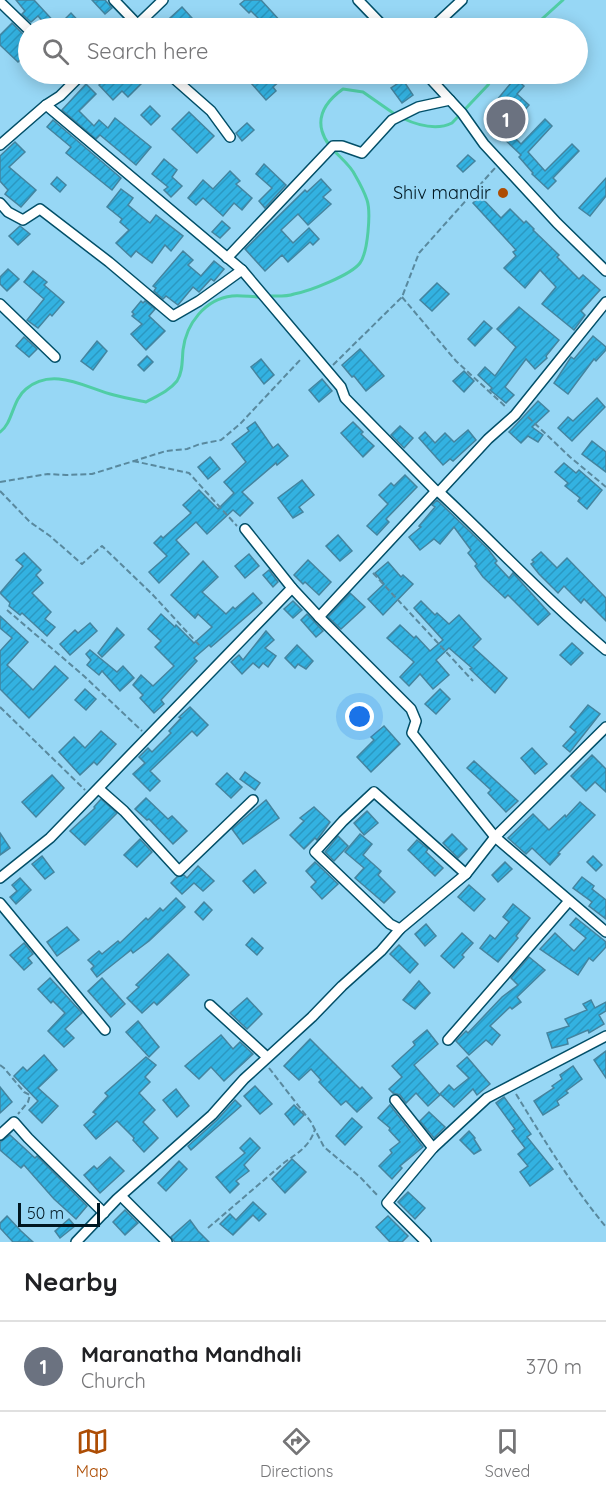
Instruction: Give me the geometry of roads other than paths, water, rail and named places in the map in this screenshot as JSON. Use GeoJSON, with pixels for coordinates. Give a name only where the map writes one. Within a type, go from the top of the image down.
{"type":"FeatureCollection","features":[{"type":"Feature","properties":{"kind":"street"},"geometry":{"type":"LineString","coordinates":[[114,0],[129,18]]}},
{"type":"Feature","properties":{"kind":"street"},"geometry":{"type":"LineString","coordinates":[[144,18],[163,0]]}},
{"type":"Feature","properties":{"kind":"street"},"geometry":{"type":"LineString","coordinates":[[358,0],[375,18]]}},
{"type":"Feature","properties":{"kind":"street"},"geometry":{"type":"LineString","coordinates":[[443,18],[462,0]]}},
{"type":"Feature","properties":{"kind":"street"},"geometry":{"type":"LineString","coordinates":[[0,2],[18,19]]}},
{"type":"Feature","properties":{"kind":"street"},"geometry":{"type":"LineString","coordinates":[[0,145],[46,105],[60,96],[71,84]]}},
{"type":"Feature","properties":{"kind":"street"},"geometry":{"type":"LineString","coordinates":[[180,84],[210,111],[230,137]]}},
{"type":"Feature","properties":{"kind":"street"},"geometry":{"type":"LineString","coordinates":[[435,84],[501,162],[557,223],[606,271]]}},
{"type":"Feature","properties":{"kind":"street"},"geometry":{"type":"LineString","coordinates":[[228,258],[333,146],[342,146],[362,153],[392,120],[418,107],[450,100]]}},
{"type":"Feature","properties":{"kind":"street"},"geometry":{"type":"LineString","coordinates":[[46,105],[243,270],[341,387],[345,398],[438,492],[493,542],[560,612],[606,650]]}},
{"type":"Feature","properties":{"kind":"street"},"geometry":{"type":"LineString","coordinates":[[0,203],[8,212],[23,220],[40,209],[109,262],[173,316],[243,270]]}},
{"type":"Feature","properties":{"kind":"street"},"geometry":{"type":"LineString","coordinates":[[319,617],[488,439],[517,412],[606,302]]}},
{"type":"Feature","properties":{"kind":"street"},"geometry":{"type":"LineString","coordinates":[[0,304],[55,357]]}},
{"type":"Feature","properties":{"kind":"street"},"geometry":{"type":"LineString","coordinates":[[245,529],[292,588],[411,709],[416,721],[412,733],[495,837],[606,932]]}},
{"type":"Feature","properties":{"kind":"street"},"geometry":{"type":"LineString","coordinates":[[0,878],[50,838],[292,588]]}},
{"type":"Feature","properties":{"kind":"street"},"geometry":{"type":"LineString","coordinates":[[76,1242],[104,1213],[212,1114],[244,1079],[381,951],[400,928],[466,874],[495,837],[606,727]]}},
{"type":"Feature","properties":{"kind":"street"},"geometry":{"type":"LineString","coordinates":[[99,789],[124,811],[179,871],[253,800]]}},
{"type":"Feature","properties":{"kind":"street"},"geometry":{"type":"LineString","coordinates":[[400,928],[390,924],[315,852],[374,792],[466,874]]}},
{"type":"Feature","properties":{"kind":"street"},"geometry":{"type":"LineString","coordinates":[[448,1040],[569,900]]}},
{"type":"Feature","properties":{"kind":"street"},"geometry":{"type":"LineString","coordinates":[[0,903],[105,1030]]}},
{"type":"Feature","properties":{"kind":"street"},"geometry":{"type":"LineString","coordinates":[[210,1005],[266,1059]]}},
{"type":"Feature","properties":{"kind":"street"},"geometry":{"type":"LineString","coordinates":[[426,1242],[387,1203],[434,1148],[487,1098],[606,1036]]}},
{"type":"Feature","properties":{"kind":"street"},"geometry":{"type":"LineString","coordinates":[[395,1101],[434,1148]]}},
{"type":"Feature","properties":{"kind":"street"},"geometry":{"type":"LineString","coordinates":[[0,1135],[14,1122],[104,1213]]}},
{"type":"Feature","properties":{"kind":"street"},"geometry":{"type":"LineString","coordinates":[[122,1197],[167,1242]]}},
{"type":"Feature","properties":{"kind":"waterway"},"geometry":{"type":"LineString","coordinates":[[543,18],[563,0]]}},
{"type":"Feature","properties":{"kind":"waterway"},"geometry":{"type":"LineString","coordinates":[[402,118],[433,127],[452,123],[489,84]]}},
{"type":"Feature","properties":{"kind":"waterway"},"geometry":{"type":"LineString","coordinates":[[267,296],[288,296],[320,286],[355,268],[363,258],[368,232],[367,200],[352,170],[325,138],[321,124],[325,107],[343,89],[363,92],[396,115]]}},
{"type":"Feature","properties":{"kind":"waterway"},"geometry":{"type":"LineString","coordinates":[[0,432],[8,423],[21,394],[36,382],[47,379],[70,381],[146,402],[167,390],[177,381],[181,370],[185,340],[198,314],[222,298],[260,297]]}},
{"type":"Feature","properties":{"kind":"place","name":"Maranatha Mandhali"},"geometry":{"type":"Point","coordinates":[506,119]}},
{"type":"Feature","properties":{"kind":"place","name":"Shiv mandir"},"geometry":{"type":"Point","coordinates":[503,193]}}]}
